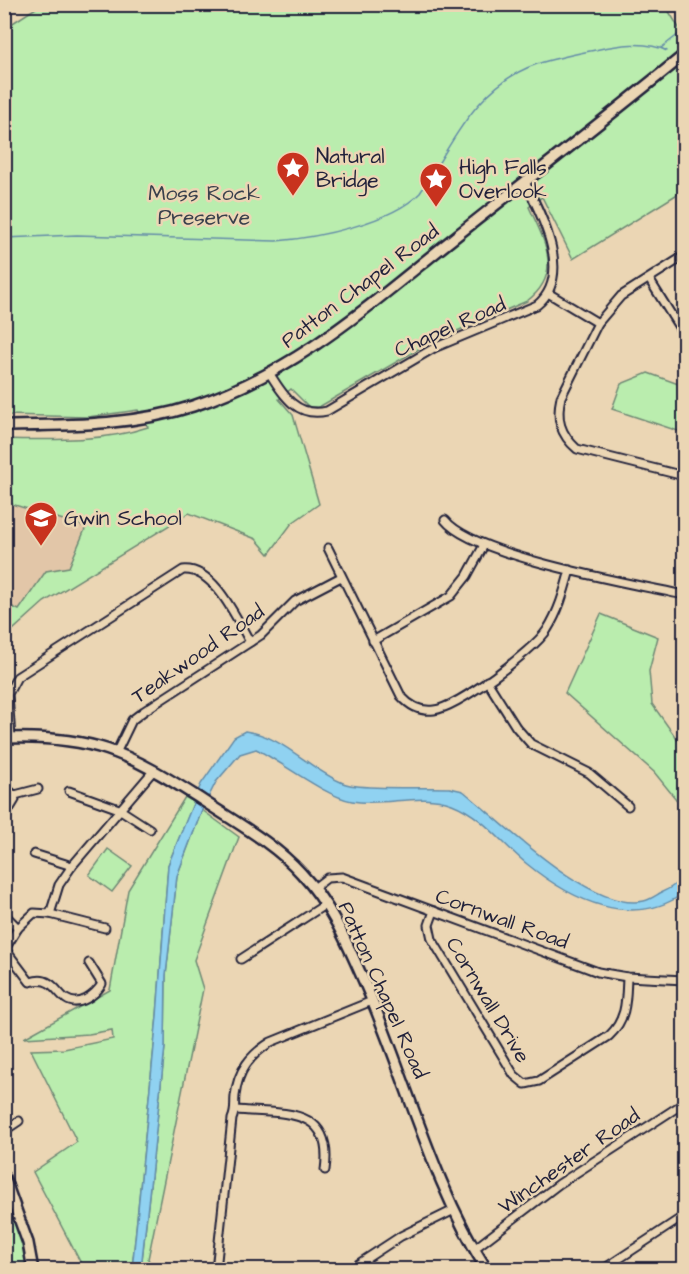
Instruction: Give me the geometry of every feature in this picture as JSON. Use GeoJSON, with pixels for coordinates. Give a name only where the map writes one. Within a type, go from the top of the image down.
{"type":"FeatureCollection","features":[{"type":"Feature","properties":{"kind":"street","name":"Patton Chapel Road"},"geometry":{"type":"LineString","coordinates":[[4,426],[94,424],[135,419],[190,406],[270,374],[339,328],[684,56]]}},
{"type":"Feature","properties":{"kind":"street"},"geometry":{"type":"LineString","coordinates":[[525,182],[551,240],[553,267],[548,293],[598,323]]}},
{"type":"Feature","properties":{"kind":"street"},"geometry":{"type":"LineString","coordinates":[[684,256],[621,296],[598,323],[561,397],[558,409],[560,427],[567,440],[587,454],[684,476]]}},
{"type":"Feature","properties":{"kind":"street"},"geometry":{"type":"LineString","coordinates":[[649,279],[684,335]]}},
{"type":"Feature","properties":{"kind":"street","name":"Chapel Road"},"geometry":{"type":"LineString","coordinates":[[270,374],[280,391],[300,410],[317,413],[327,411],[434,348],[530,309],[544,299],[548,293]]}},
{"type":"Feature","properties":{"kind":"street"},"geometry":{"type":"LineString","coordinates":[[445,520],[458,534],[483,545],[570,570],[684,594]]}},
{"type":"Feature","properties":{"kind":"street"},"geometry":{"type":"LineString","coordinates":[[373,641],[451,596],[467,576],[483,545]]}},
{"type":"Feature","properties":{"kind":"street"},"geometry":{"type":"LineString","coordinates":[[328,548],[401,696],[414,707],[428,710],[442,708],[487,681],[528,651],[545,632],[560,609],[570,570]]}},
{"type":"Feature","properties":{"kind":"street"},"geometry":{"type":"LineString","coordinates":[[8,738],[8,694],[17,677],[175,573],[191,569],[206,575],[250,642]]}},
{"type":"Feature","properties":{"kind":"street","name":"Teakwood Road"},"geometry":{"type":"LineString","coordinates":[[117,751],[132,720],[269,629],[295,601],[341,578]]}},
{"type":"Feature","properties":{"kind":"street"},"geometry":{"type":"LineString","coordinates":[[487,681],[516,727],[531,744],[589,773],[628,807]]}},
{"type":"Feature","properties":{"kind":"street","name":"Patton Chapel Road"},"geometry":{"type":"LineString","coordinates":[[8,738],[67,739],[117,751],[154,770],[282,854],[314,888],[343,933],[454,1210],[474,1250],[487,1269]]}},
{"type":"Feature","properties":{"kind":"street"},"geometry":{"type":"LineString","coordinates":[[50,914],[59,885],[72,866],[154,770]]}},
{"type":"Feature","properties":{"kind":"street"},"geometry":{"type":"LineString","coordinates":[[4,789],[15,795],[38,789]]}},
{"type":"Feature","properties":{"kind":"street"},"geometry":{"type":"LineString","coordinates":[[69,791],[119,809],[150,829]]}},
{"type":"Feature","properties":{"kind":"street"},"geometry":{"type":"LineString","coordinates":[[4,818],[13,806],[15,795]]}},
{"type":"Feature","properties":{"kind":"street"},"geometry":{"type":"LineString","coordinates":[[34,854],[72,866]]}},
{"type":"Feature","properties":{"kind":"street","name":"Cornwall Road"},"geometry":{"type":"LineString","coordinates":[[314,888],[327,878],[342,877],[598,972],[627,977],[684,980]]}},
{"type":"Feature","properties":{"kind":"street"},"geometry":{"type":"LineString","coordinates":[[241,959],[326,904]]}},
{"type":"Feature","properties":{"kind":"street","name":"Cornwall Drive"},"geometry":{"type":"LineString","coordinates":[[434,911],[429,925],[432,939],[514,1075],[525,1084],[539,1081],[609,1036],[618,1027],[625,1011],[627,977]]}},
{"type":"Feature","properties":{"kind":"street"},"geometry":{"type":"LineString","coordinates":[[89,963],[102,984],[84,1001],[74,1002],[67,1000],[48,982],[39,980],[30,982],[5,949],[18,928],[34,913],[50,914],[105,928]]}},
{"type":"Feature","properties":{"kind":"street"},"geometry":{"type":"LineString","coordinates":[[4,914],[18,928]]}},
{"type":"Feature","properties":{"kind":"street"},"geometry":{"type":"LineString","coordinates":[[216,1269],[232,1119],[236,1110],[234,1099],[237,1080],[244,1065],[256,1052],[272,1042],[372,1001]]}},
{"type":"Feature","properties":{"kind":"street","name":"Winchester Road"},"geometry":{"type":"LineString","coordinates":[[474,1250],[559,1184],[684,1102]]}},
{"type":"Feature","properties":{"kind":"street"},"geometry":{"type":"LineString","coordinates":[[236,1110],[308,1118],[324,1134],[328,1150],[325,1170]]}},
{"type":"Feature","properties":{"kind":"street"},"geometry":{"type":"LineString","coordinates":[[4,1131],[19,1121]]}},
{"type":"Feature","properties":{"kind":"street"},"geometry":{"type":"LineString","coordinates":[[4,1177],[28,1243],[33,1269]]}},
{"type":"Feature","properties":{"kind":"street"},"geometry":{"type":"LineString","coordinates":[[349,1269],[401,1236],[454,1210]]}},
{"type":"Feature","properties":{"kind":"street"},"geometry":{"type":"LineString","coordinates":[[603,1269],[684,1216]]}},
{"type":"Feature","properties":{"kind":"shaded area","name":"Gwin School"},"geometry":{"type":"Polygon","coordinates":[[[4,502],[86,527],[69,567],[46,571],[19,610],[5,603],[4,502]]]}},
{"type":"Feature","properties":{"kind":"green space","name":"Moss Rock Preserve"},"geometry":{"type":"Polygon","coordinates":[[[42,4],[665,5],[684,36],[684,190],[573,259],[542,197],[529,207],[545,244],[548,268],[545,279],[538,290],[527,301],[429,343],[319,407],[309,407],[291,389],[279,399],[293,415],[319,504],[292,523],[269,554],[256,539],[189,513],[44,602],[5,637],[4,603],[19,610],[46,571],[69,567],[86,527],[5,502],[5,439],[95,438],[148,427],[138,410],[88,417],[5,415],[5,28],[42,4]]]}},
{"type":"Feature","properties":{"kind":"green space"},"geometry":{"type":"Polygon","coordinates":[[[648,373],[684,386],[684,433],[612,409],[621,384],[648,373]]]}},
{"type":"Feature","properties":{"kind":"green space"},"geometry":{"type":"Polygon","coordinates":[[[601,614],[658,637],[649,671],[652,704],[684,749],[684,809],[654,772],[565,693],[601,614]]]}},
{"type":"Feature","properties":{"kind":"green space"},"geometry":{"type":"Polygon","coordinates":[[[185,797],[194,802],[168,865],[157,1016],[132,1269],[84,1269],[33,1172],[77,1142],[31,1050],[64,1049],[113,1039],[112,1030],[89,1034],[24,1038],[110,990],[128,890],[185,797]]]}},
{"type":"Feature","properties":{"kind":"green space"},"geometry":{"type":"Polygon","coordinates":[[[202,810],[239,837],[194,960],[203,989],[148,1259],[154,1269],[141,1270],[165,1047],[166,975],[177,876],[202,810]]]}},
{"type":"Feature","properties":{"kind":"green space"},"geometry":{"type":"Polygon","coordinates":[[[108,849],[132,866],[112,892],[89,875],[108,849]]]}},
{"type":"Feature","properties":{"kind":"green space"},"geometry":{"type":"Polygon","coordinates":[[[5,1192],[31,1263],[30,1269],[5,1270],[5,1192]]]}},
{"type":"Feature","properties":{"kind":"water"},"geometry":{"type":"Polygon","coordinates":[[[245,731],[272,739],[318,770],[343,783],[363,787],[450,788],[463,791],[549,862],[574,880],[599,893],[623,901],[644,901],[671,887],[684,873],[684,893],[664,904],[644,909],[624,910],[603,906],[583,899],[544,877],[483,823],[452,804],[428,799],[352,801],[329,793],[256,749],[240,754],[216,782],[202,810],[177,876],[166,975],[165,1047],[141,1269],[132,1270],[157,1016],[168,865],[201,784],[234,737],[245,731]]]}},
{"type":"Feature","properties":{"kind":"waterway"},"geometry":{"type":"LineString","coordinates":[[661,48],[684,30]]}},
{"type":"Feature","properties":{"kind":"waterway"},"geometry":{"type":"LineString","coordinates":[[4,238],[77,235],[276,241],[352,227],[391,213],[420,193],[468,118],[498,86],[516,74],[537,64],[613,46],[631,44],[667,51]]}},
{"type":"Feature","properties":{"kind":"place","name":"Natural Bridge"},"geometry":{"type":"Point","coordinates":[293,197]}},
{"type":"Feature","properties":{"kind":"place","name":"High Falls Overlook"},"geometry":{"type":"Point","coordinates":[436,208]}},
{"type":"Feature","properties":{"kind":"place","name":"Gwin School"},"geometry":{"type":"Point","coordinates":[41,547]}}]}
